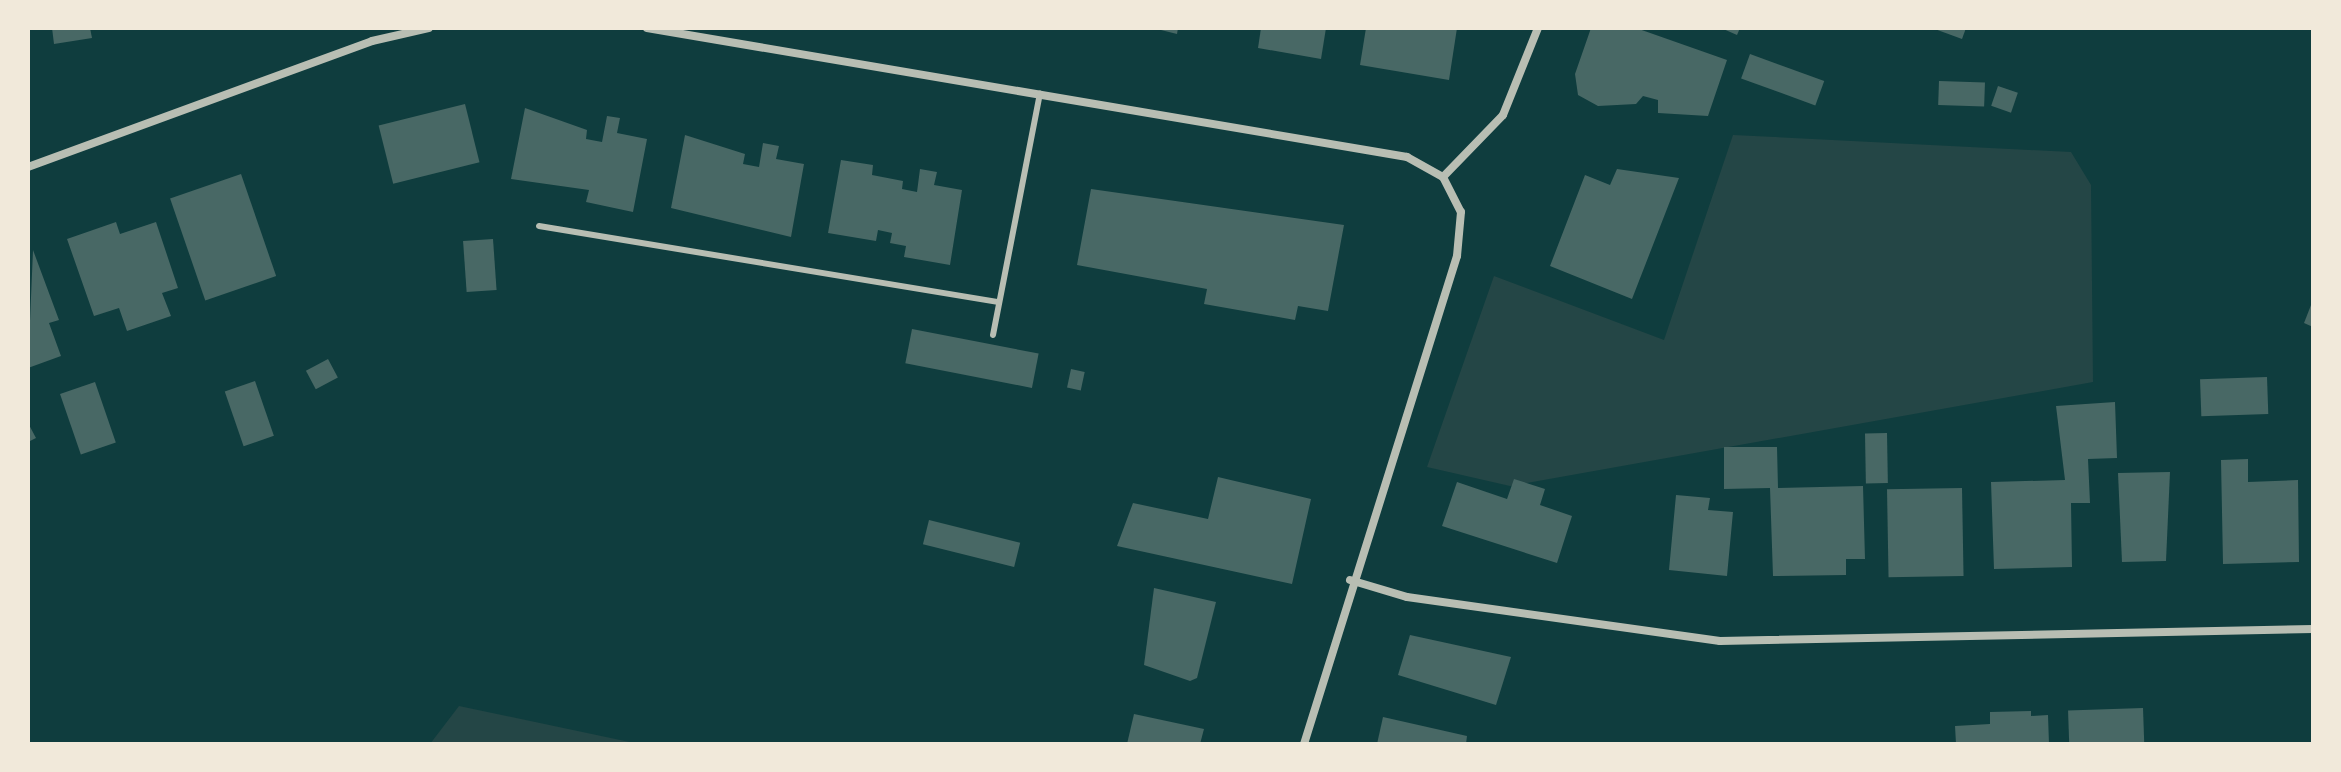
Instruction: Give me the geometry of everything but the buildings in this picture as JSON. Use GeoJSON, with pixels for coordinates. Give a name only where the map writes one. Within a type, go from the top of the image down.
{"type":"FeatureCollection","features":[{"type":"Feature","properties":{"kind":"street"},"geometry":{"type":"LineString","coordinates":[[28,167],[372,41],[429,28]]}},
{"type":"Feature","properties":{"kind":"street"},"geometry":{"type":"LineString","coordinates":[[647,28],[1407,157],[1443,177],[1461,212],[1457,256],[1350,580],[1304,744]]}},
{"type":"Feature","properties":{"kind":"street"},"geometry":{"type":"LineString","coordinates":[[1443,177],[1503,115],[1538,28]]}},
{"type":"Feature","properties":{"kind":"street"},"geometry":{"type":"LineString","coordinates":[[1350,580],[1407,597],[1720,641],[2313,629]]}},
{"type":"Feature","properties":{"kind":"lane"},"geometry":{"type":"LineString","coordinates":[[993,335],[1040,94]]}},
{"type":"Feature","properties":{"kind":"lane"},"geometry":{"type":"LineString","coordinates":[[539,226],[999,302]]}},
{"type":"Feature","properties":{"kind":"shaded area"},"geometry":{"type":"Polygon","coordinates":[[[1733,135],[2071,152],[2091,185],[2093,382],[1510,486],[1427,467],[1494,276],[1664,340],[1733,135]]]}},
{"type":"Feature","properties":{"kind":"shaded area"},"geometry":{"type":"Polygon","coordinates":[[[459,706],[639,744],[430,744],[459,706]]]}}]}
